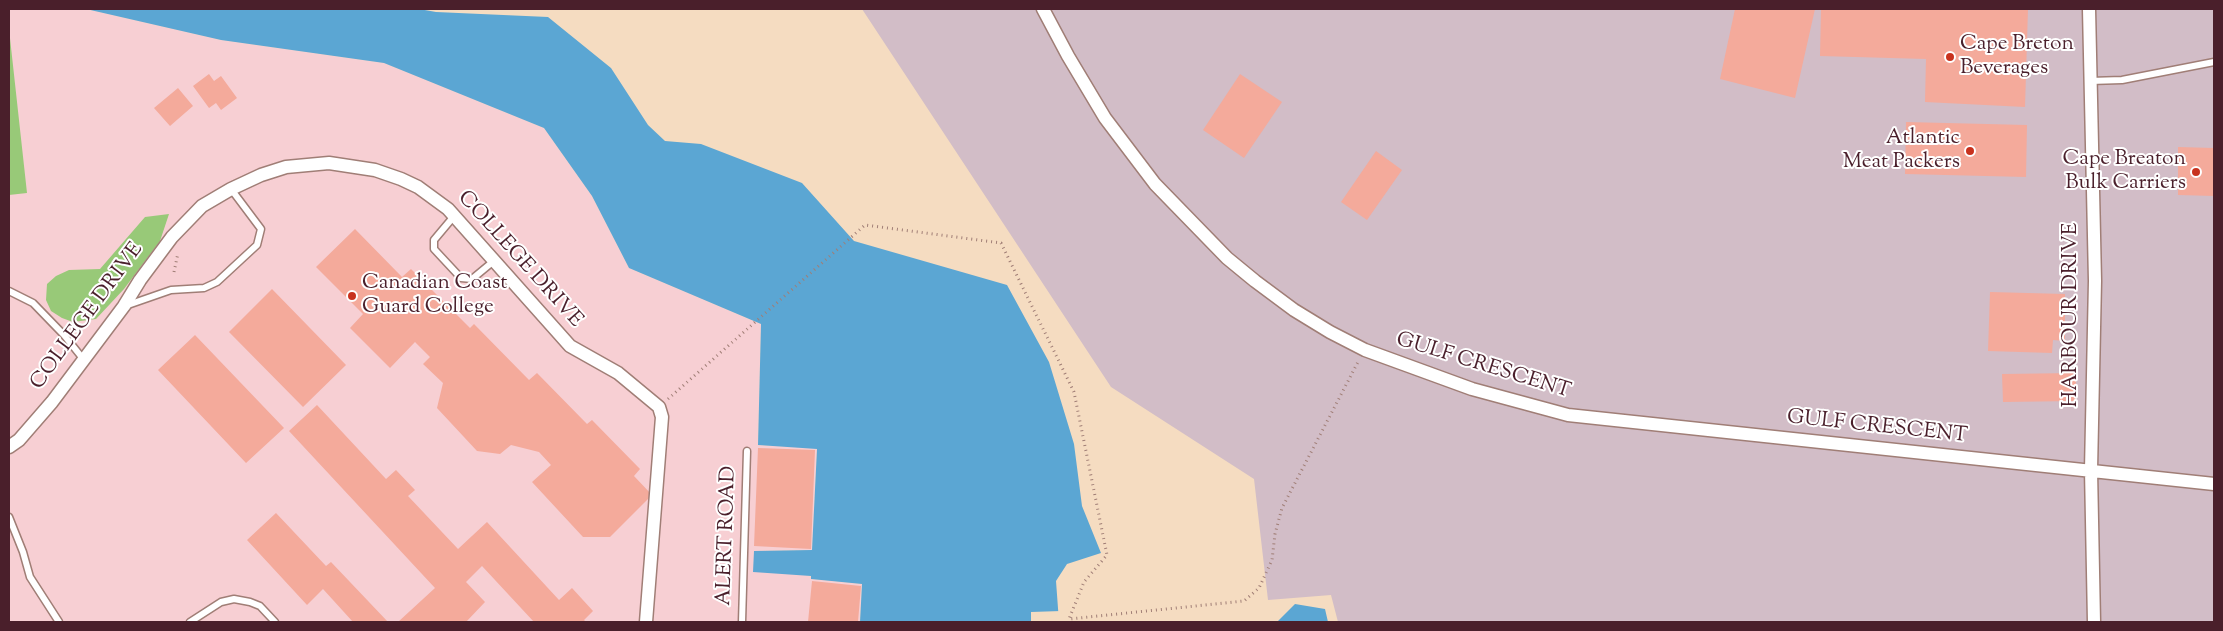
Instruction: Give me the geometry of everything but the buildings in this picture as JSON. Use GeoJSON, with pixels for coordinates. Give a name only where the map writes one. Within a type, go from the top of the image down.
{"type":"FeatureCollection","features":[{"type":"Feature","properties":{"kind":"street","name":"GULF CRESCENT"},"geometry":{"type":"LineString","coordinates":[[1043,9],[1068,56],[1105,118],[1155,184],[1227,258],[1255,281],[1294,310],[1365,350],[1472,389],[1568,415],[2214,484]]}},
{"type":"Feature","properties":{"kind":"street","name":"HARBOUR DRIVE"},"geometry":{"type":"LineString","coordinates":[[2089,9],[2095,281],[2091,470],[2094,622]]}},
{"type":"Feature","properties":{"kind":"street","name":"COLLEGE DRIVE"},"geometry":{"type":"LineString","coordinates":[[9,447],[19,440],[52,402],[124,306],[140,280],[172,237],[202,206],[231,189],[261,175],[286,167],[321,163],[357,166],[384,172],[410,183],[434,197],[455,215],[570,346],[629,381],[655,402],[661,410],[646,622]]}},
{"type":"Feature","properties":{"kind":"lane"},"geometry":{"type":"LineString","coordinates":[[2090,81],[2122,80],[2214,62]]}},
{"type":"Feature","properties":{"kind":"lane"},"geometry":{"type":"LineString","coordinates":[[124,306],[170,290],[204,288],[217,282],[257,245],[261,229],[231,189]]}},
{"type":"Feature","properties":{"kind":"lane"},"geometry":{"type":"LineString","coordinates":[[455,215],[434,240],[434,249],[461,278],[472,279],[495,260]]}},
{"type":"Feature","properties":{"kind":"lane"},"geometry":{"type":"LineString","coordinates":[[9,291],[33,303],[64,334],[84,360]]}},
{"type":"Feature","properties":{"kind":"lane","name":"ALERT ROAD"},"geometry":{"type":"LineString","coordinates":[[742,622],[747,451]]}},
{"type":"Feature","properties":{"kind":"lane"},"geometry":{"type":"LineString","coordinates":[[9,517],[23,552],[30,577],[59,622]]}},
{"type":"Feature","properties":{"kind":"lane"},"geometry":{"type":"LineString","coordinates":[[190,622],[220,602],[234,599],[255,604],[275,622]]}},
{"type":"Feature","properties":{"kind":"path"},"geometry":{"type":"LineString","coordinates":[[725,349],[865,225],[1001,243],[1074,392],[1107,555],[1084,582],[1069,619],[1244,601],[1259,588],[1272,560],[1275,534],[1282,508],[1365,350]]}},
{"type":"Feature","properties":{"kind":"shaded area","name":"Canadian Coast Guard College"},"geometry":{"type":"Polygon","coordinates":[[[9,9],[86,9],[221,40],[384,63],[544,128],[592,196],[629,268],[761,324],[758,445],[817,448],[812,550],[754,551],[812,579],[862,584],[860,622],[9,622],[9,9]]]}},
{"type":"Feature","properties":{"kind":"shaded area"},"geometry":{"type":"Polygon","coordinates":[[[862,9],[2214,9],[2214,622],[1338,622],[1331,595],[1268,600],[1254,479],[1111,387],[862,9]]]}},
{"type":"Feature","properties":{"kind":"green space"},"geometry":{"type":"Polygon","coordinates":[[[9,29],[27,193],[9,195],[9,29]]]}},
{"type":"Feature","properties":{"kind":"green space"},"geometry":{"type":"Polygon","coordinates":[[[169,214],[160,241],[124,289],[96,319],[73,322],[51,311],[46,300],[47,284],[56,276],[69,270],[100,269],[145,217],[169,214]]]}},
{"type":"Feature","properties":{"kind":"water"},"geometry":{"type":"Polygon","coordinates":[[[86,9],[419,9],[436,12],[548,17],[611,68],[648,125],[665,141],[701,144],[802,183],[854,241],[1007,285],[1049,362],[1074,444],[1082,506],[1101,553],[1067,564],[1056,581],[1059,622],[860,622],[862,584],[811,579],[811,576],[753,572],[754,551],[812,550],[817,449],[758,445],[761,324],[629,268],[592,196],[544,128],[384,63],[221,40],[86,9]]]}},
{"type":"Feature","properties":{"kind":"water"},"geometry":{"type":"Polygon","coordinates":[[[1295,604],[1325,609],[1328,622],[1277,622],[1295,604]]]}},
{"type":"Feature","properties":{"kind":"pier"},"geometry":{"type":"Polygon","coordinates":[[[1061,611],[1062,622],[1031,622],[1031,612],[1061,611]]]}},
{"type":"Feature","properties":{"kind":"place","name":"Cape Breton Beverages"},"geometry":{"type":"Point","coordinates":[1950,57]}},
{"type":"Feature","properties":{"kind":"place","name":"Atlantic Meat Packers"},"geometry":{"type":"Point","coordinates":[1970,151]}},
{"type":"Feature","properties":{"kind":"place","name":"Cape Breaton Bulk Carriers"},"geometry":{"type":"Point","coordinates":[2196,172]}},
{"type":"Feature","properties":{"kind":"place","name":"Canadian Coast Guard College"},"geometry":{"type":"Point","coordinates":[352,296]}}]}
